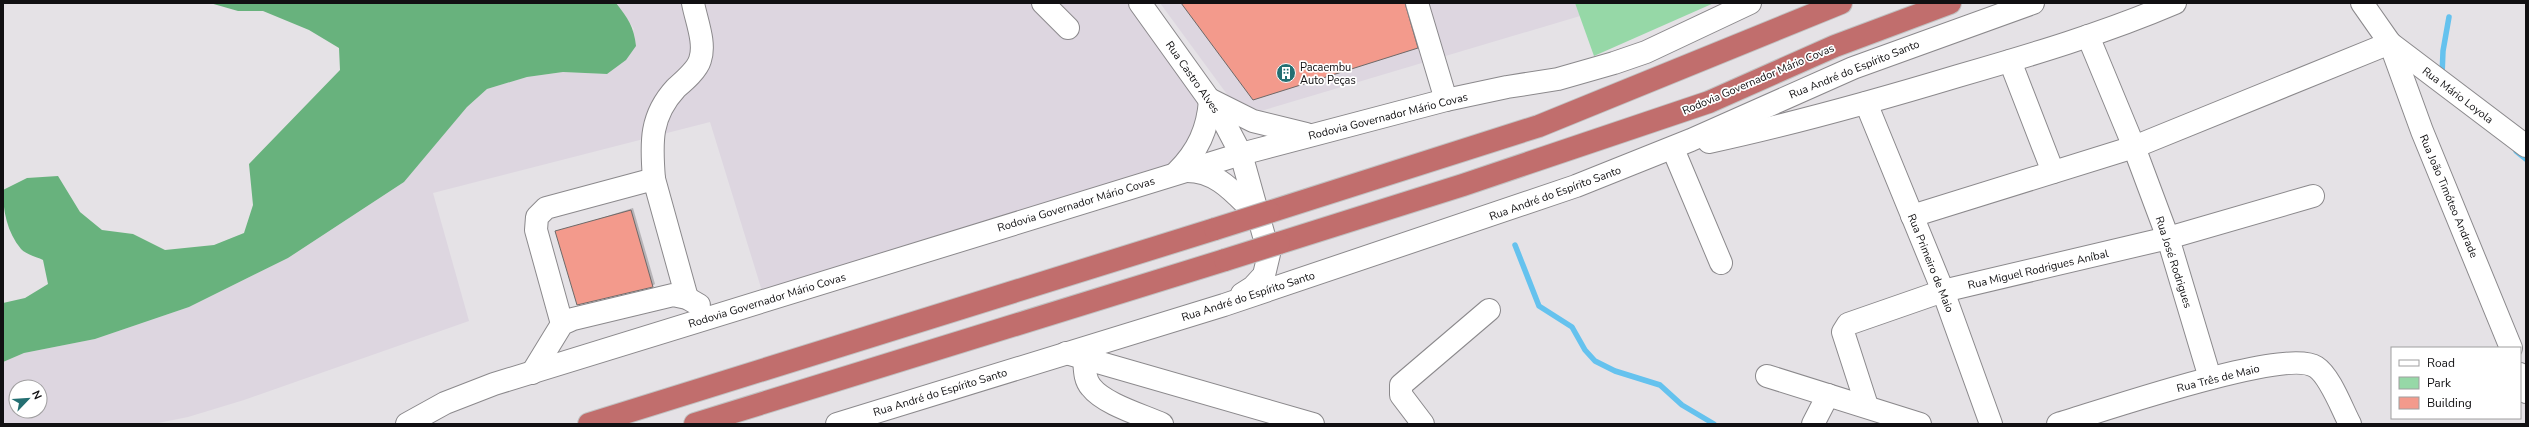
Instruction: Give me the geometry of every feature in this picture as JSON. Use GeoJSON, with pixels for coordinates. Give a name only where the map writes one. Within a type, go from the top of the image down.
{"type":"FeatureCollection","features":[{"type":"Feature","properties":{"kind":"highway"},"geometry":{"type":"LineString","coordinates":[[589,424],[1539,126],[1841,3]]}},
{"type":"Feature","properties":{"kind":"highway","name":"Rodovia Governador Mário Covas"},"geometry":{"type":"LineString","coordinates":[[695,424],[1279,243],[1463,184],[1709,102],[1835,46],[1950,3]]}},
{"type":"Feature","properties":{"kind":"street"},"geometry":{"type":"LineString","coordinates":[[686,298],[654,178],[652,148],[655,120],[666,99],[700,60],[701,41],[693,3]]}},
{"type":"Feature","properties":{"kind":"street"},"geometry":{"type":"LineString","coordinates":[[1043,3],[1068,28]]}},
{"type":"Feature","properties":{"kind":"street","name":"Rua Castro Alves"},"geometry":{"type":"LineString","coordinates":[[1140,3],[1210,100],[1241,154],[1263,213],[1269,254],[1267,268],[1253,287],[1224,305]]}},
{"type":"Feature","properties":{"kind":"street"},"geometry":{"type":"LineString","coordinates":[[1416,3],[1446,100]]}},
{"type":"Feature","properties":{"kind":"street","name":"Rodovia Governador Mário Covas"},"geometry":{"type":"LineString","coordinates":[[407,424],[445,403],[471,392],[1177,172],[1446,100],[1507,86],[1558,79],[1614,63],[1646,52],[1750,3]]}},
{"type":"Feature","properties":{"kind":"street","name":"Rua André do Espírito Santo"},"geometry":{"type":"LineString","coordinates":[[837,424],[1075,355],[1474,222],[1668,151],[1853,68],[2033,3]]}},
{"type":"Feature","properties":{"kind":"street"},"geometry":{"type":"LineString","coordinates":[[1721,263],[1668,151],[1783,126],[2010,61],[2132,22],[2175,3]]}},
{"type":"Feature","properties":{"kind":"street"},"geometry":{"type":"LineString","coordinates":[[1912,216],[2134,147],[2390,43],[2362,3]]}},
{"type":"Feature","properties":{"kind":"street","name":"Rua José Rodrigues"},"geometry":{"type":"LineString","coordinates":[[2088,36],[2134,147],[2168,238],[2210,378]]}},
{"type":"Feature","properties":{"kind":"street","name":"Rua Mário Loyola"},"geometry":{"type":"LineString","coordinates":[[2390,43],[2526,146]]}},
{"type":"Feature","properties":{"kind":"street","name":"Rua João Timóteo Andrade"},"geometry":{"type":"LineString","coordinates":[[2390,43],[2422,131],[2508,338]]}},
{"type":"Feature","properties":{"kind":"street"},"geometry":{"type":"LineString","coordinates":[[2010,61],[2053,172]]}},
{"type":"Feature","properties":{"kind":"street"},"geometry":{"type":"LineString","coordinates":[[1177,172],[1195,151],[1201,139],[1206,126],[1210,100],[1253,120],[1312,135]]}},
{"type":"Feature","properties":{"kind":"street","name":"Rua Primeiro de Maio"},"geometry":{"type":"LineString","coordinates":[[1866,103],[1943,291],[1991,424]]}},
{"type":"Feature","properties":{"kind":"street"},"geometry":{"type":"LineString","coordinates":[[1177,172],[1196,171],[1214,176],[1263,213]]}},
{"type":"Feature","properties":{"kind":"street"},"geometry":{"type":"LineString","coordinates":[[562,324],[536,230],[537,217],[546,208],[654,178]]}},
{"type":"Feature","properties":{"kind":"street","name":"Rua Miguel Rodrigues Aníbal"},"geometry":{"type":"LineString","coordinates":[[1867,406],[1843,332],[1844,328],[1848,324],[1943,291],[2168,238],[2313,196]]}},
{"type":"Feature","properties":{"kind":"street"},"geometry":{"type":"LineString","coordinates":[[532,373],[562,324],[573,318],[673,295],[686,298],[719,315]]}},
{"type":"Feature","properties":{"kind":"street"},"geometry":{"type":"LineString","coordinates":[[1422,424],[1401,395],[1401,385],[1488,310]]}},
{"type":"Feature","properties":{"kind":"street"},"geometry":{"type":"LineString","coordinates":[[2508,338],[2526,341]]}},
{"type":"Feature","properties":{"kind":"street"},"geometry":{"type":"LineString","coordinates":[[1075,355],[1091,387],[1102,397],[1162,424]]}},
{"type":"Feature","properties":{"kind":"street"},"geometry":{"type":"LineString","coordinates":[[1075,355],[1313,424]]}},
{"type":"Feature","properties":{"kind":"street","name":"Rua Três de Maio"},"geometry":{"type":"LineString","coordinates":[[2058,424],[2210,378],[2284,363],[2303,363],[2316,366],[2325,376],[2350,424]]}},
{"type":"Feature","properties":{"kind":"street"},"geometry":{"type":"LineString","coordinates":[[1767,376],[1867,406],[1920,424]]}},
{"type":"Feature","properties":{"kind":"street"},"geometry":{"type":"LineString","coordinates":[[2521,377],[2526,392]]}},
{"type":"Feature","properties":{"kind":"street"},"geometry":{"type":"LineString","coordinates":[[1813,424],[1828,395]]}},
{"type":"Feature","properties":{"kind":"shaded area"},"geometry":{"type":"Polygon","coordinates":[[[616,3],[1129,3],[1191,84],[1196,94],[1199,116],[1194,139],[1169,165],[762,291],[710,122],[433,193],[469,321],[244,400],[188,417],[153,424],[3,424],[3,362],[24,353],[95,339],[189,307],[288,258],[404,182],[467,107],[487,89],[527,77],[563,72],[607,74],[634,29],[616,3]]]}},
{"type":"Feature","properties":{"kind":"shaded area"},"geometry":{"type":"Polygon","coordinates":[[[1160,3],[1575,3],[1580,16],[1261,111],[1229,97],[1160,3]]]}},
{"type":"Feature","properties":{"kind":"green space"},"geometry":{"type":"Polygon","coordinates":[[[210,3],[616,3],[630,23],[634,33],[636,46],[626,60],[607,74],[563,72],[527,77],[487,89],[467,107],[404,182],[288,258],[189,307],[95,339],[24,353],[3,362],[3,303],[25,298],[48,284],[43,260],[23,251],[12,236],[5,213],[3,190],[27,178],[58,176],[80,212],[102,230],[133,234],[165,250],[214,245],[244,233],[253,205],[249,164],[340,70],[339,48],[309,30],[263,11],[238,11],[210,3]]]}},
{"type":"Feature","properties":{"kind":"green space"},"geometry":{"type":"Polygon","coordinates":[[[1575,3],[1714,3],[1594,56],[1575,3]]]}},
{"type":"Feature","properties":{"kind":"building","name":"Pacaembu Auto Peças"},"geometry":{"type":"Polygon","coordinates":[[[1181,3],[1405,3],[1418,48],[1253,100],[1181,3]]]}},
{"type":"Feature","properties":{"kind":"building"},"geometry":{"type":"Polygon","coordinates":[[[631,210],[653,287],[577,305],[555,231],[631,210]]]}},
{"type":"Feature","properties":{"kind":"waterway"},"geometry":{"type":"LineString","coordinates":[[2442,76],[2443,51],[2449,17]]}},
{"type":"Feature","properties":{"kind":"waterway"},"geometry":{"type":"LineString","coordinates":[[2516,151],[2526,159]]}},
{"type":"Feature","properties":{"kind":"waterway"},"geometry":{"type":"LineString","coordinates":[[1515,245],[1539,306],[1572,327],[1585,350],[1595,361],[1615,371],[1660,385],[1682,405],[1714,424]]}},
{"type":"Feature","properties":{"kind":"place","name":"Pacaembu Auto Peças"},"geometry":{"type":"Point","coordinates":[1286,73]}}]}
